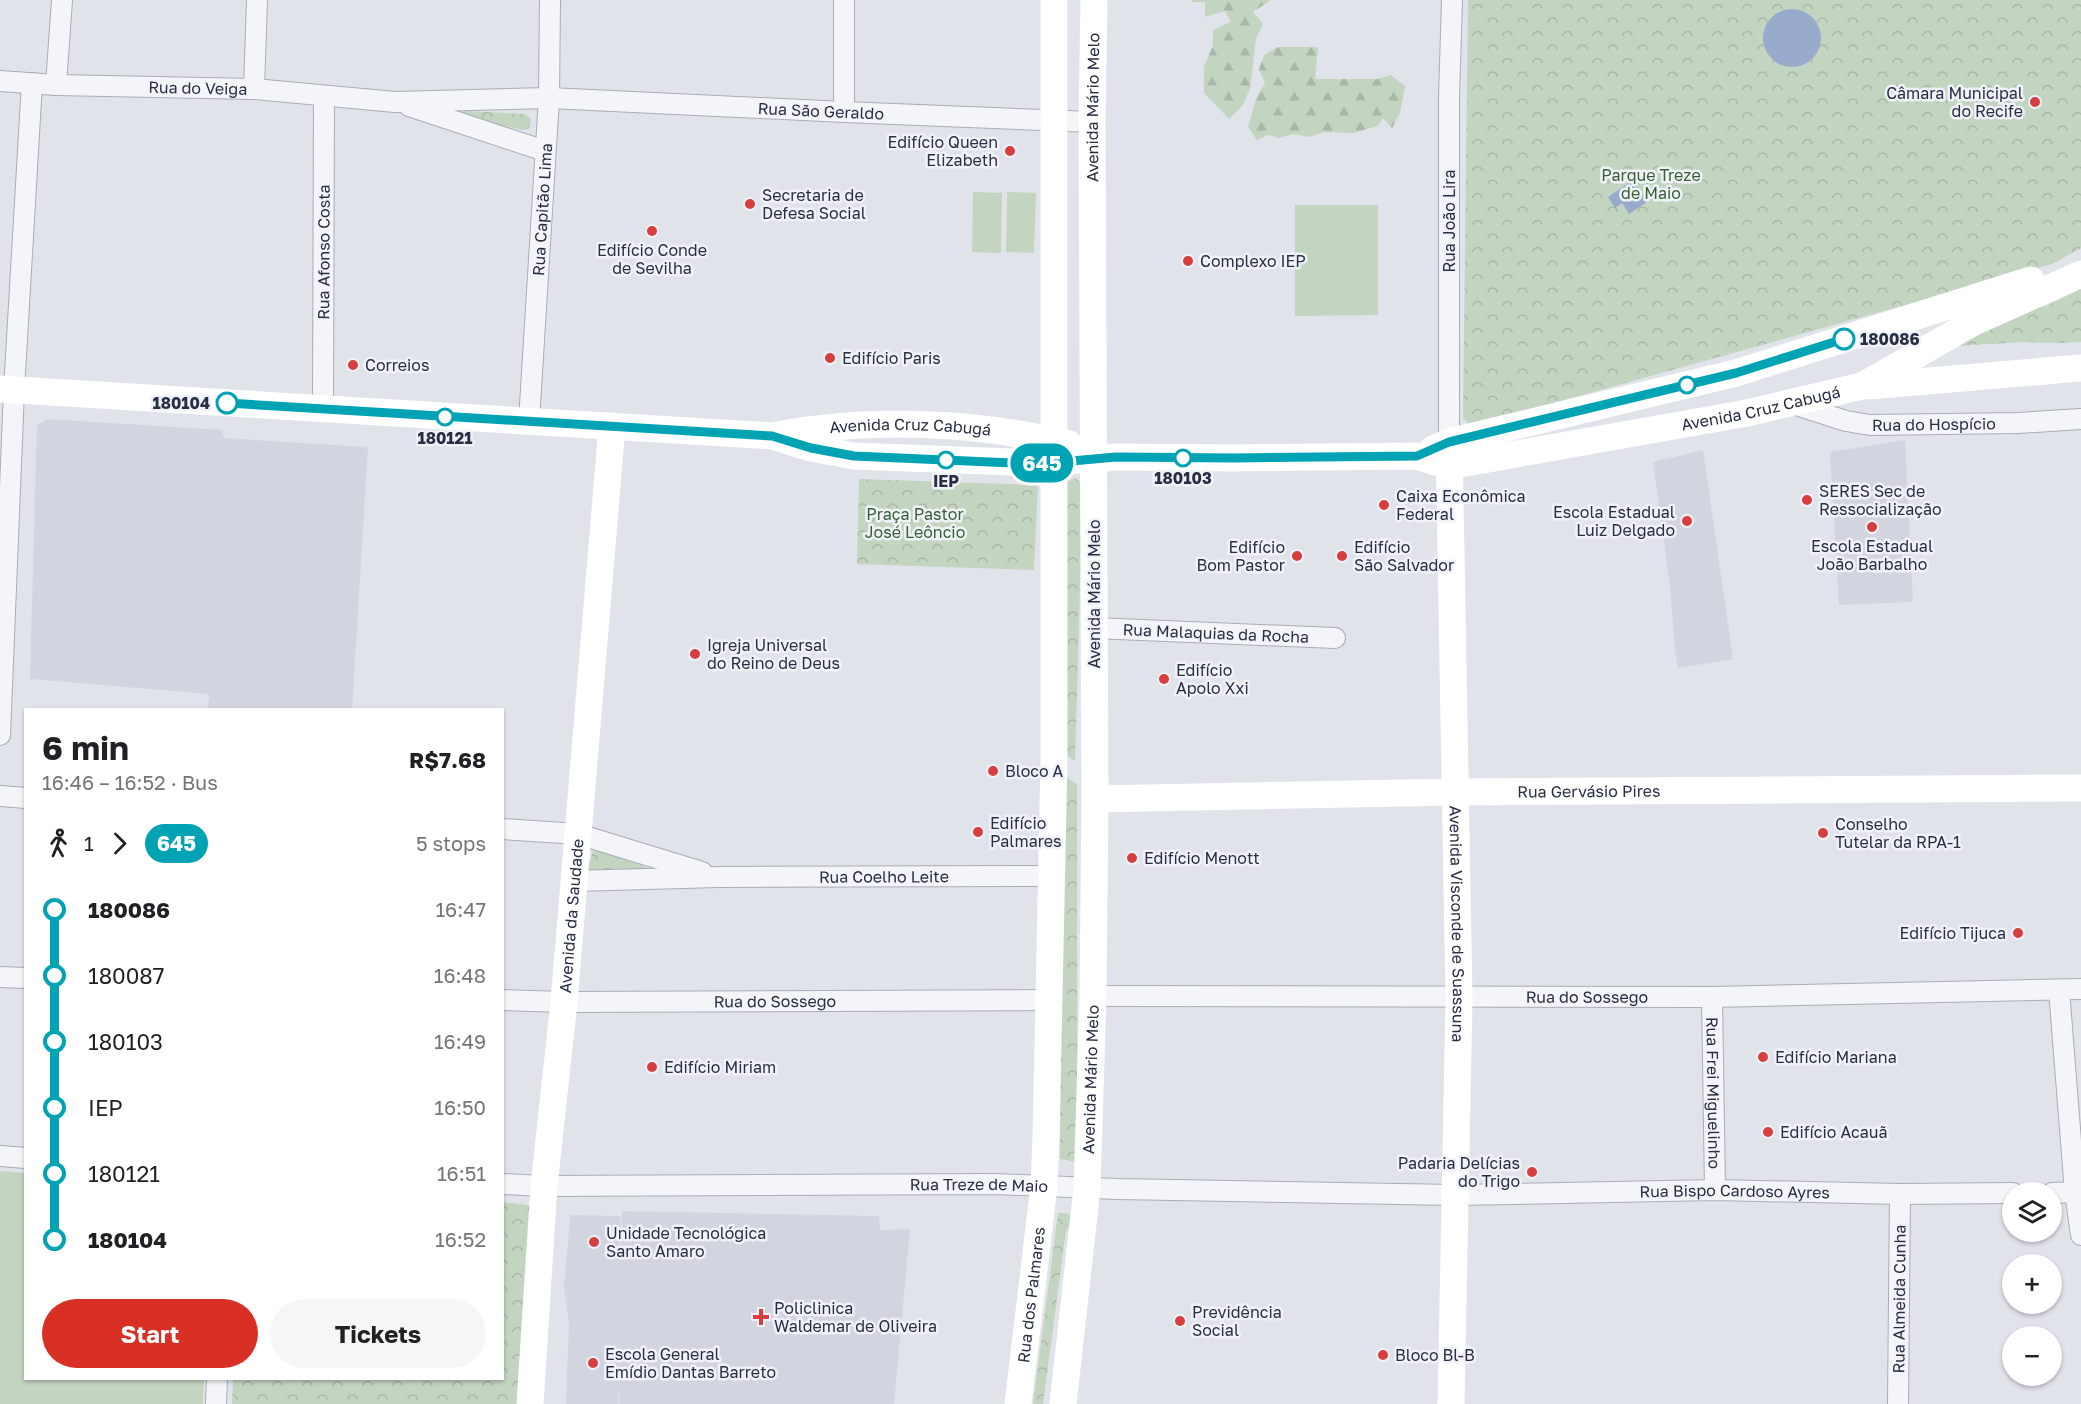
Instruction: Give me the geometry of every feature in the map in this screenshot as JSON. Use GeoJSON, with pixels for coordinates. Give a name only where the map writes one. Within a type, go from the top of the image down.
{"type":"FeatureCollection","features":[{"type":"Feature","properties":{"kind":"main road"},"geometry":{"type":"LineString","coordinates":[[1044,1186],[1054,759],[1054,0]]}},
{"type":"Feature","properties":{"kind":"main road","name":"Avenida Mário Melo"},"geometry":{"type":"LineString","coordinates":[[1088,1188],[1093,996],[1094,628],[1101,456],[1092,122],[1094,0]]}},
{"type":"Feature","properties":{"kind":"main road","name":"Avenida Cruz Cabugá"},"geometry":{"type":"LineString","coordinates":[[1449,454],[1736,373],[2032,280],[2081,258]]}},
{"type":"Feature","properties":{"kind":"main road","name":"Avenida Cruz Cabugá"},"geometry":{"type":"LineString","coordinates":[[7,389],[772,436],[811,448],[854,456],[1038,464],[1053,451],[1101,456],[1234,458],[1417,456],[1449,454],[1747,412],[1862,386],[1972,323],[2081,274]]}},
{"type":"Feature","properties":{"kind":"main road"},"geometry":{"type":"LineString","coordinates":[[1862,386],[2081,368]]}},
{"type":"Feature","properties":{"kind":"main road","name":"Avenida da Saudade"},"geometry":{"type":"LineString","coordinates":[[530,1404],[544,1186],[564,1002],[612,426]]}},
{"type":"Feature","properties":{"kind":"main road","name":"Avenida Visconde de Suassuna"},"geometry":{"type":"LineString","coordinates":[[1449,454],[1459,998],[1451,1404]]}},
{"type":"Feature","properties":{"kind":"main road","name":"Rua Gervásio Pires"},"geometry":{"type":"LineString","coordinates":[[1095,799],[1456,792],[2081,788]]}},
{"type":"Feature","properties":{"kind":"main road","name":"Rua dos Palmares"},"geometry":{"type":"LineString","coordinates":[[1018,1404],[1044,1186]]}},
{"type":"Feature","properties":{"kind":"main road"},"geometry":{"type":"LineString","coordinates":[[1063,1404],[1088,1188]]}},
{"type":"Feature","properties":{"kind":"street"},"geometry":{"type":"LineString","coordinates":[[56,85],[62,0]]}},
{"type":"Feature","properties":{"kind":"street"},"geometry":{"type":"LineString","coordinates":[[254,89],[258,0]]}},
{"type":"Feature","properties":{"kind":"street","name":"Rua Capitão Lima"},"geometry":{"type":"LineString","coordinates":[[529,421],[549,98],[550,0]]}},
{"type":"Feature","properties":{"kind":"street"},"geometry":{"type":"LineString","coordinates":[[844,0],[844,112]]}},
{"type":"Feature","properties":{"kind":"street","name":"Rua João Lira"},"geometry":{"type":"LineString","coordinates":[[1449,454],[1449,97],[1452,0]]}},
{"type":"Feature","properties":{"kind":"street","name":"Rua do Veiga"},"geometry":{"type":"LineString","coordinates":[[0,81],[56,85],[254,89],[395,102],[549,98]]}},
{"type":"Feature","properties":{"kind":"street"},"geometry":{"type":"LineString","coordinates":[[0,735],[7,389],[33,83]]}},
{"type":"Feature","properties":{"kind":"street","name":"Rua Afonso Costa"},"geometry":{"type":"LineString","coordinates":[[322,408],[324,96]]}},
{"type":"Feature","properties":{"kind":"street","name":"Rua São Geraldo"},"geometry":{"type":"LineString","coordinates":[[549,98],[1092,122]]}},
{"type":"Feature","properties":{"kind":"street","name":"Rua do Veiga"},"geometry":{"type":"LineString","coordinates":[[395,102],[545,151]]}},
{"type":"Feature","properties":{"kind":"street","name":"Rua do Hospício"},"geometry":{"type":"LineString","coordinates":[[1790,403],[1846,421],[1870,425],[2018,423],[2081,419]]}},
{"type":"Feature","properties":{"kind":"street","name":"Rua Malaquias da Rocha"},"geometry":{"type":"LineString","coordinates":[[1094,628],[1335,638]]}},
{"type":"Feature","properties":{"kind":"street"},"geometry":{"type":"LineString","coordinates":[[0,796],[24,798]]}},
{"type":"Feature","properties":{"kind":"street","name":"Rua Coelho Leite"},"geometry":{"type":"LineString","coordinates":[[504,829],[578,834],[719,877]]}},
{"type":"Feature","properties":{"kind":"street","name":"Rua Coelho Leite"},"geometry":{"type":"LineString","coordinates":[[574,881],[719,877],[1050,876]]}},
{"type":"Feature","properties":{"kind":"street"},"geometry":{"type":"LineString","coordinates":[[0,977],[24,978]]}},
{"type":"Feature","properties":{"kind":"street","name":"Rua do Sossego"},"geometry":{"type":"LineString","coordinates":[[1093,996],[1712,997],[2081,989]]}},
{"type":"Feature","properties":{"kind":"street"},"geometry":{"type":"LineString","coordinates":[[2059,990],[2081,1235]]}},
{"type":"Feature","properties":{"kind":"street","name":"Rua Frei Miguelinho"},"geometry":{"type":"LineString","coordinates":[[1712,997],[1715,1190]]}},
{"type":"Feature","properties":{"kind":"street","name":"Rua do Sossego"},"geometry":{"type":"LineString","coordinates":[[504,1000],[564,1002],[1049,1000]]}},
{"type":"Feature","properties":{"kind":"street"},"geometry":{"type":"LineString","coordinates":[[0,1156],[24,1158]]}},
{"type":"Feature","properties":{"kind":"street","name":"Rua Treze de Maio"},"geometry":{"type":"LineString","coordinates":[[504,1184],[544,1186],[984,1184],[1455,1195]]}},
{"type":"Feature","properties":{"kind":"street","name":"Rua Bispo Cardoso Ayres"},"geometry":{"type":"LineString","coordinates":[[1455,1195],[1715,1190],[1900,1194],[2002,1193]]}},
{"type":"Feature","properties":{"kind":"street"},"geometry":{"type":"LineString","coordinates":[[2062,1193],[2078,1192]]}},
{"type":"Feature","properties":{"kind":"street","name":"Rua Almeida Cunha"},"geometry":{"type":"LineString","coordinates":[[1898,1404],[1900,1194]]}},
{"type":"Feature","properties":{"kind":"street"},"geometry":{"type":"LineString","coordinates":[[216,1404],[217,1380]]}},
{"type":"Feature","properties":{"kind":"shaded area"},"geometry":{"type":"Polygon","coordinates":[[[47,419],[222,430],[224,438],[368,447],[352,708],[208,708],[209,694],[30,679],[37,425],[47,419]]]}},
{"type":"Feature","properties":{"kind":"shaded area","name":"Escola Estadual João Barbalho"},"geometry":{"type":"Polygon","coordinates":[[[1905,440],[1913,602],[1839,605],[1830,452],[1905,440]]]}},
{"type":"Feature","properties":{"kind":"shaded area","name":"Escola Estadual Luiz Delgado"},"geometry":{"type":"Polygon","coordinates":[[[1703,450],[1733,659],[1678,668],[1670,585],[1653,462],[1703,450]]]}},
{"type":"Feature","properties":{"kind":"shaded area","name":"Policlinica Waldemar de Oliveira"},"geometry":{"type":"Polygon","coordinates":[[[622,1211],[879,1216],[880,1230],[910,1229],[894,1404],[619,1404],[619,1379],[618,1404],[566,1404],[569,1322],[564,1287],[571,1215],[620,1216],[621,1267],[622,1211]]]}},
{"type":"Feature","properties":{"kind":"green space"},"geometry":{"type":"Polygon","coordinates":[[[1193,0],[1271,0],[1253,12],[1263,24],[1256,39],[1250,89],[1242,106],[1229,119],[1204,93],[1204,66],[1213,46],[1213,30],[1231,22],[1225,11],[1205,17],[1205,2],[1191,2],[1193,0]]]}},
{"type":"Feature","properties":{"kind":"green space","name":"Parque Treze de Maio"},"geometry":{"type":"Polygon","coordinates":[[[1468,0],[2081,0],[2081,248],[2052,264],[1475,425],[1468,424],[1463,417],[1468,0]]]}},
{"type":"Feature","properties":{"kind":"green space"},"geometry":{"type":"Polygon","coordinates":[[[1278,47],[1318,47],[1315,79],[1377,79],[1391,75],[1405,86],[1400,113],[1392,128],[1383,118],[1378,126],[1353,133],[1324,132],[1310,137],[1293,134],[1279,138],[1268,135],[1257,140],[1248,127],[1257,96],[1265,83],[1259,69],[1264,55],[1278,47]]]}},
{"type":"Feature","properties":{"kind":"green space"},"geometry":{"type":"Polygon","coordinates":[[[466,111],[525,114],[530,118],[531,124],[528,129],[523,130],[465,118],[462,114],[466,111]]]}},
{"type":"Feature","properties":{"kind":"green space"},"geometry":{"type":"Polygon","coordinates":[[[973,192],[1002,193],[1001,253],[972,252],[973,192]]]}},
{"type":"Feature","properties":{"kind":"green space"},"geometry":{"type":"Polygon","coordinates":[[[1007,192],[1036,193],[1034,253],[1006,252],[1007,192]]]}},
{"type":"Feature","properties":{"kind":"green space"},"geometry":{"type":"Polygon","coordinates":[[[1295,205],[1378,205],[1378,315],[1295,316],[1295,205]]]}},
{"type":"Feature","properties":{"kind":"green space"},"geometry":{"type":"Polygon","coordinates":[[[2081,289],[2081,342],[2023,342],[1957,346],[1998,321],[2025,310],[2046,306],[2081,289]]]}},
{"type":"Feature","properties":{"kind":"green space"},"geometry":{"type":"Polygon","coordinates":[[[1075,478],[1083,484],[1075,761],[1063,753],[1066,482],[1075,478]]]}},
{"type":"Feature","properties":{"kind":"green space","name":"Praça Pastor José Leôncio"},"geometry":{"type":"Polygon","coordinates":[[[859,479],[1038,485],[1034,570],[857,564],[859,479]]]}},
{"type":"Feature","properties":{"kind":"green space"},"geometry":{"type":"Polygon","coordinates":[[[1063,776],[1077,784],[1077,1162],[1060,1159],[1063,776]]]}},
{"type":"Feature","properties":{"kind":"green space"},"geometry":{"type":"Polygon","coordinates":[[[594,847],[658,872],[587,872],[594,847]]]}},
{"type":"Feature","properties":{"kind":"green space"},"geometry":{"type":"Polygon","coordinates":[[[0,1171],[24,1173],[24,1380],[204,1380],[203,1404],[0,1404],[0,1171]]]}},
{"type":"Feature","properties":{"kind":"green space"},"geometry":{"type":"Polygon","coordinates":[[[504,1202],[531,1207],[520,1404],[232,1404],[233,1380],[504,1380],[504,1202]]]}},
{"type":"Feature","properties":{"kind":"green space"},"geometry":{"type":"Polygon","coordinates":[[[1058,1213],[1067,1213],[1074,1219],[1066,1231],[1043,1404],[1033,1404],[1058,1213]]]}},
{"type":"Feature","properties":{"kind":"water"},"geometry":{"type":"Polygon","coordinates":[[[1792,9],[1803,11],[1813,17],[1819,27],[1821,38],[1819,49],[1813,59],[1803,65],[1792,67],[1781,65],[1771,59],[1765,49],[1763,38],[1765,27],[1771,17],[1781,11],[1792,9]]]}},
{"type":"Feature","properties":{"kind":"water"},"geometry":{"type":"Polygon","coordinates":[[[1633,180],[1647,202],[1629,214],[1622,203],[1615,208],[1608,197],[1633,180]]]}},
{"type":"Feature","properties":{"kind":"bus line","name":"645"},"geometry":{"type":"LineString","coordinates":[[227,403],[772,436],[811,448],[854,456],[897,458],[1038,464],[1116,457],[1417,456],[1449,442],[1736,373],[1844,339]]}},
{"type":"Feature","properties":{"kind":"place","name":"Câmara Municipal do Recife"},"geometry":{"type":"Point","coordinates":[2035,102]}},
{"type":"Feature","properties":{"kind":"place","name":"Edifício Queen Elizabeth"},"geometry":{"type":"Point","coordinates":[1010,151]}},
{"type":"Feature","properties":{"kind":"place","name":"Secretaria de Defesa Social"},"geometry":{"type":"Point","coordinates":[750,204]}},
{"type":"Feature","properties":{"kind":"place","name":"Edifício Conde de Sevilha"},"geometry":{"type":"Point","coordinates":[652,231]}},
{"type":"Feature","properties":{"kind":"place","name":"Complexo IEP"},"geometry":{"type":"Point","coordinates":[1188,261]}},
{"type":"Feature","properties":{"kind":"place","name":"180086"},"geometry":{"type":"Point","coordinates":[1844,339]}},
{"type":"Feature","properties":{"kind":"place","name":"Edifício Paris"},"geometry":{"type":"Point","coordinates":[830,358]}},
{"type":"Feature","properties":{"kind":"place","name":"Correios"},"geometry":{"type":"Point","coordinates":[353,365]}},
{"type":"Feature","properties":{"kind":"place","name":"180104"},"geometry":{"type":"Point","coordinates":[227,403]}},
{"type":"Feature","properties":{"kind":"place","name":"180121"},"geometry":{"type":"Point","coordinates":[445,417]}},
{"type":"Feature","properties":{"kind":"place","name":"180103"},"geometry":{"type":"Point","coordinates":[1183,458]}},
{"type":"Feature","properties":{"kind":"place","name":"IEP"},"geometry":{"type":"Point","coordinates":[946,460]}},
{"type":"Feature","properties":{"kind":"place","name":"SERES Sec de Ressocialização"},"geometry":{"type":"Point","coordinates":[1807,500]}},
{"type":"Feature","properties":{"kind":"place","name":"Caixa Econômica Federal"},"geometry":{"type":"Point","coordinates":[1384,505]}},
{"type":"Feature","properties":{"kind":"place","name":"Escola Estadual Luiz Delgado"},"geometry":{"type":"Point","coordinates":[1687,521]}},
{"type":"Feature","properties":{"kind":"place","name":"Escola Estadual João Barbalho"},"geometry":{"type":"Point","coordinates":[1872,527]}},
{"type":"Feature","properties":{"kind":"place","name":"Edifício Bom Pastor"},"geometry":{"type":"Point","coordinates":[1297,556]}},
{"type":"Feature","properties":{"kind":"place","name":"Edifício São Salvador"},"geometry":{"type":"Point","coordinates":[1342,556]}},
{"type":"Feature","properties":{"kind":"place","name":"Igreja Universal do Reino de Deus"},"geometry":{"type":"Point","coordinates":[695,654]}},
{"type":"Feature","properties":{"kind":"place","name":"Edifício Apolo Xxi"},"geometry":{"type":"Point","coordinates":[1164,679]}},
{"type":"Feature","properties":{"kind":"place","name":"Bloco A"},"geometry":{"type":"Point","coordinates":[993,771]}},
{"type":"Feature","properties":{"kind":"place","name":"Edifício Palmares"},"geometry":{"type":"Point","coordinates":[978,832]}},
{"type":"Feature","properties":{"kind":"place","name":"Conselho Tutelar da RPA-1"},"geometry":{"type":"Point","coordinates":[1823,833]}},
{"type":"Feature","properties":{"kind":"place","name":"Edifício Menott"},"geometry":{"type":"Point","coordinates":[1132,858]}},
{"type":"Feature","properties":{"kind":"place","name":"Edifício Tijuca"},"geometry":{"type":"Point","coordinates":[2018,933]}},
{"type":"Feature","properties":{"kind":"place","name":"Edifício Mariana"},"geometry":{"type":"Point","coordinates":[1763,1057]}},
{"type":"Feature","properties":{"kind":"place","name":"Edifício Miriam"},"geometry":{"type":"Point","coordinates":[652,1067]}},
{"type":"Feature","properties":{"kind":"place","name":"Edifício Acauã"},"geometry":{"type":"Point","coordinates":[1768,1132]}},
{"type":"Feature","properties":{"kind":"place","name":"Padaria Delícias do Trigo"},"geometry":{"type":"Point","coordinates":[1532,1172]}},
{"type":"Feature","properties":{"kind":"place","name":"Unidade Tecnológica Santo Amaro"},"geometry":{"type":"Point","coordinates":[594,1242]}},
{"type":"Feature","properties":{"kind":"place","name":"Policlinica Waldemar de Oliveira"},"geometry":{"type":"Point","coordinates":[761,1317]}},
{"type":"Feature","properties":{"kind":"place","name":"Previdência Social"},"geometry":{"type":"Point","coordinates":[1180,1321]}},
{"type":"Feature","properties":{"kind":"place","name":"Bloco Bl-B"},"geometry":{"type":"Point","coordinates":[1383,1355]}},
{"type":"Feature","properties":{"kind":"place","name":"Escola General Emídio Dantas Barreto"},"geometry":{"type":"Point","coordinates":[593,1363]}}]}
